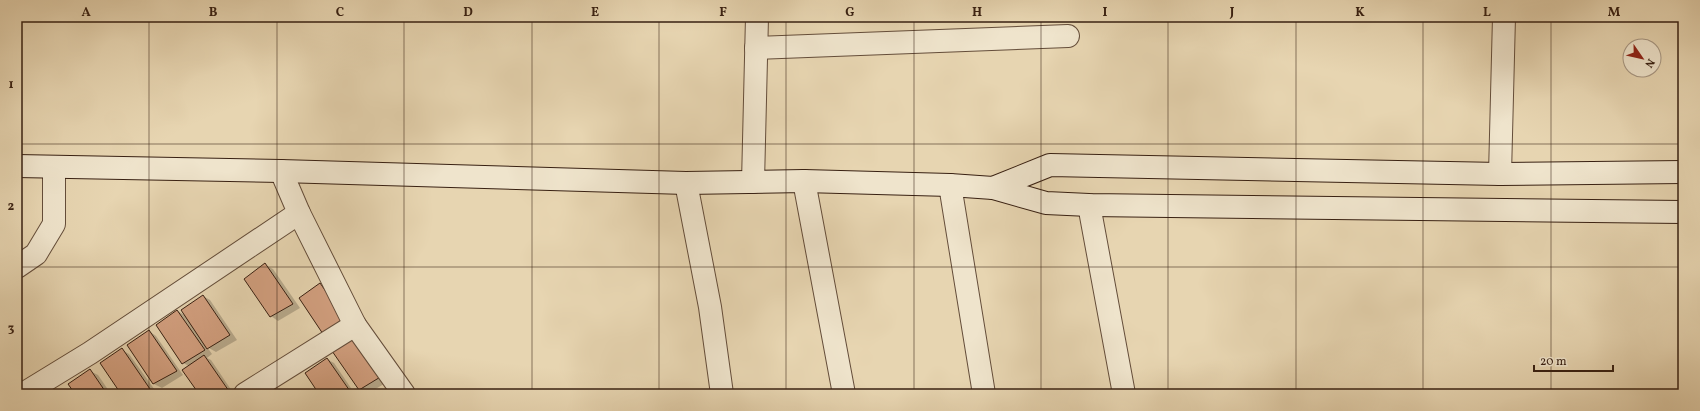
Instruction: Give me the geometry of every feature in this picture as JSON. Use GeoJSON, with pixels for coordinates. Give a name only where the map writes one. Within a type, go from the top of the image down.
{"type":"FeatureCollection","features":[{"type":"Feature","properties":{"kind":"main road"},"geometry":{"type":"LineString","coordinates":[[753,182],[757,17]]}},
{"type":"Feature","properties":{"kind":"main road"},"geometry":{"type":"LineString","coordinates":[[1500,174],[1504,17]]}},
{"type":"Feature","properties":{"kind":"main road"},"geometry":{"type":"LineString","coordinates":[[756,48],[1068,36]]}},
{"type":"Feature","properties":{"kind":"main road"},"geometry":{"type":"LineString","coordinates":[[993,188],[1050,165],[1500,174],[1683,172]]}},
{"type":"Feature","properties":{"kind":"main road"},"geometry":{"type":"LineString","coordinates":[[17,166],[281,171],[686,183],[804,181],[950,185],[993,188],[1046,203],[1089,205],[1683,212]]}},
{"type":"Feature","properties":{"kind":"main road"},"geometry":{"type":"LineString","coordinates":[[17,267],[36,254],[54,224],[54,167]]}},
{"type":"Feature","properties":{"kind":"main road"},"geometry":{"type":"LineString","coordinates":[[281,171],[299,212],[355,325],[404,394]]}},
{"type":"Feature","properties":{"kind":"main road"},"geometry":{"type":"LineString","coordinates":[[804,181],[844,394]]}},
{"type":"Feature","properties":{"kind":"main road"},"geometry":{"type":"LineString","coordinates":[[686,183],[710,307],[722,394]]}},
{"type":"Feature","properties":{"kind":"main road"},"geometry":{"type":"LineString","coordinates":[[950,185],[984,394]]}},
{"type":"Feature","properties":{"kind":"main road"},"geometry":{"type":"LineString","coordinates":[[1089,205],[1124,394]]}},
{"type":"Feature","properties":{"kind":"main road"},"geometry":{"type":"LineString","coordinates":[[23,394],[90,353],[299,212]]}},
{"type":"Feature","properties":{"kind":"main road"},"geometry":{"type":"LineString","coordinates":[[245,394],[355,325]]}},
{"type":"Feature","properties":{"kind":"building"},"geometry":{"type":"Polygon","coordinates":[[[265,263],[293,304],[270,317],[244,279],[265,263]]]}},
{"type":"Feature","properties":{"kind":"building"},"geometry":{"type":"Polygon","coordinates":[[[320,283],[348,323],[325,337],[299,298],[320,283]]]}},
{"type":"Feature","properties":{"kind":"building"},"geometry":{"type":"Polygon","coordinates":[[[203,295],[230,335],[207,349],[181,310],[203,295]]]}},
{"type":"Feature","properties":{"kind":"building"},"geometry":{"type":"Polygon","coordinates":[[[177,310],[205,350],[182,364],[156,325],[177,310]]]}},
{"type":"Feature","properties":{"kind":"building"},"geometry":{"type":"Polygon","coordinates":[[[149,330],[177,371],[153,384],[127,345],[149,330]]]}},
{"type":"Feature","properties":{"kind":"building"},"geometry":{"type":"Polygon","coordinates":[[[354,336],[382,376],[359,390],[332,351],[354,336]]]}},
{"type":"Feature","properties":{"kind":"building"},"geometry":{"type":"Polygon","coordinates":[[[122,348],[150,389],[141,394],[121,394],[100,363],[122,348]]]}},
{"type":"Feature","properties":{"kind":"building"},"geometry":{"type":"Polygon","coordinates":[[[204,355],[231,394],[199,394],[182,370],[204,355]]]}},
{"type":"Feature","properties":{"kind":"building"},"geometry":{"type":"Polygon","coordinates":[[[327,358],[352,394],[319,394],[305,373],[327,358]]]}},
{"type":"Feature","properties":{"kind":"building"},"geometry":{"type":"Polygon","coordinates":[[[90,369],[107,394],[75,394],[68,384],[90,369]]]}}]}
